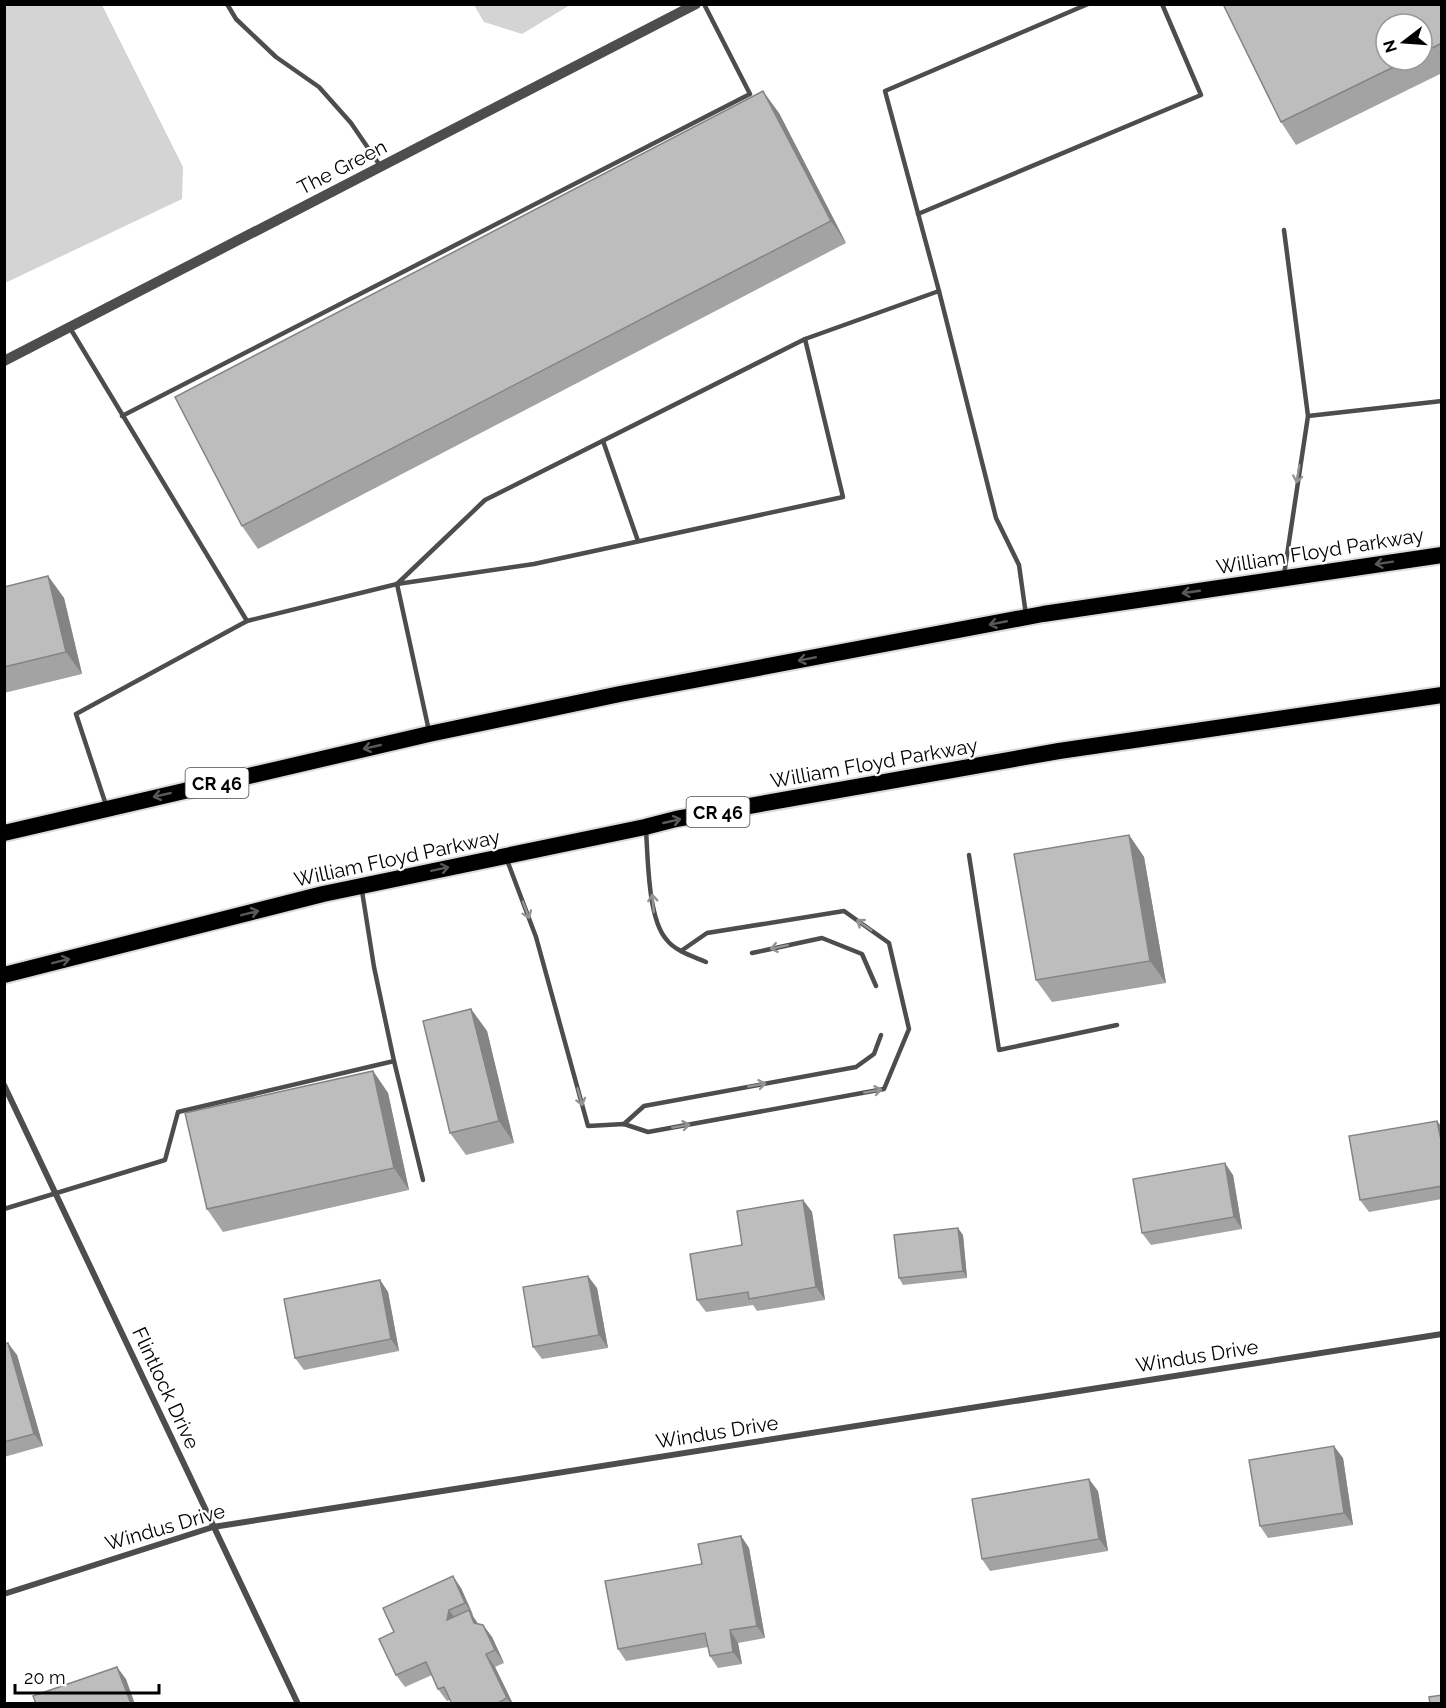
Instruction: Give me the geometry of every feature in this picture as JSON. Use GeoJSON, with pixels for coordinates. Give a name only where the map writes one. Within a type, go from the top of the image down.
{"type":"FeatureCollection","features":[{"type":"Feature","properties":{"kind":"highway","name":"William Floyd Parkway"},"geometry":{"type":"LineString","coordinates":[[4,833],[429,734],[620,694],[1027,617],[1442,555]]}},
{"type":"Feature","properties":{"kind":"highway","name":"William Floyd Parkway"},"geometry":{"type":"LineString","coordinates":[[4,975],[323,894],[676,819],[1059,751],[1442,695]]}},
{"type":"Feature","properties":{"kind":"street","name":"The Green"},"geometry":{"type":"LineString","coordinates":[[4,361],[696,4]]}},
{"type":"Feature","properties":{"kind":"street","name":"Flintlock Drive"},"geometry":{"type":"LineString","coordinates":[[4,1085],[298,1704]]}},
{"type":"Feature","properties":{"kind":"street","name":"Windus Drive"},"geometry":{"type":"LineString","coordinates":[[4,1594],[213,1527],[1442,1335]]}},
{"type":"Feature","properties":{"kind":"lane"},"geometry":{"type":"LineString","coordinates":[[227,4],[236,19],[276,57],[320,87],[351,123],[381,167]]}},
{"type":"Feature","properties":{"kind":"lane"},"geometry":{"type":"LineString","coordinates":[[123,416],[750,94],[704,4]]}},
{"type":"Feature","properties":{"kind":"lane"},"geometry":{"type":"LineString","coordinates":[[1027,617],[1019,565],[996,518],[939,291],[885,91],[1088,4]]}},
{"type":"Feature","properties":{"kind":"lane"},"geometry":{"type":"LineString","coordinates":[[918,214],[1201,95],[1162,4]]}},
{"type":"Feature","properties":{"kind":"lane"},"geometry":{"type":"LineString","coordinates":[[1284,230],[1308,416],[1284,578]]}},
{"type":"Feature","properties":{"kind":"lane"},"geometry":{"type":"LineString","coordinates":[[398,584],[485,500],[805,339],[939,291]]}},
{"type":"Feature","properties":{"kind":"lane"},"geometry":{"type":"LineString","coordinates":[[70,328],[247,621]]}},
{"type":"Feature","properties":{"kind":"lane"},"geometry":{"type":"LineString","coordinates":[[107,808],[76,714],[247,621],[398,584],[534,564],[843,497],[805,339]]}},
{"type":"Feature","properties":{"kind":"lane"},"geometry":{"type":"LineString","coordinates":[[1308,416],[1442,401]]}},
{"type":"Feature","properties":{"kind":"lane"},"geometry":{"type":"LineString","coordinates":[[603,441],[638,541]]}},
{"type":"Feature","properties":{"kind":"lane"},"geometry":{"type":"LineString","coordinates":[[398,584],[429,734]]}},
{"type":"Feature","properties":{"kind":"lane"},"geometry":{"type":"LineString","coordinates":[[645,827],[654,915],[665,939],[681,951],[706,962]]}},
{"type":"Feature","properties":{"kind":"lane"},"geometry":{"type":"LineString","coordinates":[[969,855],[999,1050],[1117,1025]]}},
{"type":"Feature","properties":{"kind":"lane"},"geometry":{"type":"LineString","coordinates":[[505,856],[536,937],[588,1126],[624,1124],[648,1131],[884,1089],[909,1029],[889,943],[844,911],[707,933],[681,951]]}},
{"type":"Feature","properties":{"kind":"lane"},"geometry":{"type":"LineString","coordinates":[[361,886],[374,967],[423,1180]]}},
{"type":"Feature","properties":{"kind":"lane"},"geometry":{"type":"LineString","coordinates":[[752,952],[822,938],[862,954],[876,986]]}},
{"type":"Feature","properties":{"kind":"lane"},"geometry":{"type":"LineString","coordinates":[[624,1124],[644,1106],[856,1067],[874,1054],[880,1035]]}},
{"type":"Feature","properties":{"kind":"lane"},"geometry":{"type":"LineString","coordinates":[[4,1209],[165,1160],[178,1112],[394,1061]]}},
{"type":"Feature","properties":{"kind":"shaded area"},"geometry":{"type":"Polygon","coordinates":[[[4,5],[102,5],[183,167],[182,199],[5,283],[4,5]]]}},
{"type":"Feature","properties":{"kind":"shaded area"},"geometry":{"type":"Polygon","coordinates":[[[474,5],[570,5],[522,34],[484,22],[474,5]]]}},
{"type":"Feature","properties":{"kind":"building"},"geometry":{"type":"Polygon","coordinates":[[[1223,4],[1442,4],[1442,43],[1434,47],[1434,12],[1374,12],[1374,72],[1383,72],[1281,122],[1223,4]]]}},
{"type":"Feature","properties":{"kind":"building"},"geometry":{"type":"Polygon","coordinates":[[[763,91],[831,221],[242,526],[175,397],[763,91]]]}},
{"type":"Feature","properties":{"kind":"building"},"geometry":{"type":"Polygon","coordinates":[[[48,576],[66,652],[4,667],[4,587],[48,576]]]}},
{"type":"Feature","properties":{"kind":"building"},"geometry":{"type":"Polygon","coordinates":[[[1129,835],[1150,961],[1036,980],[1014,854],[1129,835]]]}},
{"type":"Feature","properties":{"kind":"building"},"geometry":{"type":"Polygon","coordinates":[[[471,1009],[499,1121],[450,1133],[423,1021],[471,1009]]]}},
{"type":"Feature","properties":{"kind":"building"},"geometry":{"type":"Polygon","coordinates":[[[373,1071],[394,1168],[207,1209],[185,1113],[373,1071]]]}},
{"type":"Feature","properties":{"kind":"building"},"geometry":{"type":"Polygon","coordinates":[[[1437,1121],[1442,1145],[1442,1186],[1360,1200],[1349,1136],[1437,1121]]]}},
{"type":"Feature","properties":{"kind":"building"},"geometry":{"type":"Polygon","coordinates":[[[1225,1163],[1234,1217],[1142,1233],[1133,1179],[1225,1163]]]}},
{"type":"Feature","properties":{"kind":"building"},"geometry":{"type":"Polygon","coordinates":[[[803,1200],[816,1287],[749,1299],[748,1292],[697,1300],[690,1254],[742,1245],[737,1211],[803,1200]]]}},
{"type":"Feature","properties":{"kind":"building"},"geometry":{"type":"Polygon","coordinates":[[[958,1228],[963,1271],[899,1278],[894,1235],[958,1228]]]}},
{"type":"Feature","properties":{"kind":"building"},"geometry":{"type":"Polygon","coordinates":[[[588,1276],[599,1335],[533,1347],[523,1287],[588,1276]]]}},
{"type":"Feature","properties":{"kind":"building"},"geometry":{"type":"Polygon","coordinates":[[[380,1280],[391,1339],[295,1358],[284,1299],[380,1280]]]}},
{"type":"Feature","properties":{"kind":"building"},"geometry":{"type":"Polygon","coordinates":[[[8,1343],[34,1434],[4,1442],[4,1344],[8,1343]]]}},
{"type":"Feature","properties":{"kind":"building"},"geometry":{"type":"Polygon","coordinates":[[[1334,1446],[1344,1513],[1260,1526],[1249,1460],[1334,1446]]]}},
{"type":"Feature","properties":{"kind":"building"},"geometry":{"type":"Polygon","coordinates":[[[1089,1479],[1099,1539],[982,1559],[972,1499],[1089,1479]]]}},
{"type":"Feature","properties":{"kind":"building"},"geometry":{"type":"Polygon","coordinates":[[[741,1536],[757,1626],[730,1630],[733,1652],[710,1656],[705,1633],[618,1649],[605,1581],[702,1564],[698,1544],[741,1536]]]}},
{"type":"Feature","properties":{"kind":"building"},"geometry":{"type":"Polygon","coordinates":[[[453,1576],[465,1603],[449,1610],[447,1620],[469,1610],[474,1623],[483,1625],[495,1650],[486,1654],[507,1698],[496,1704],[452,1704],[444,1687],[438,1689],[426,1662],[396,1675],[379,1639],[394,1632],[383,1608],[453,1576]]]}},
{"type":"Feature","properties":{"kind":"building"},"geometry":{"type":"Polygon","coordinates":[[[117,1667],[131,1704],[36,1704],[33,1696],[117,1667]]]}},
{"type":"Feature","properties":{"kind":"building"},"geometry":{"type":"Polygon","coordinates":[[[1442,1695],[1442,1704],[1430,1704],[1429,1697],[1442,1695]]]}}]}
